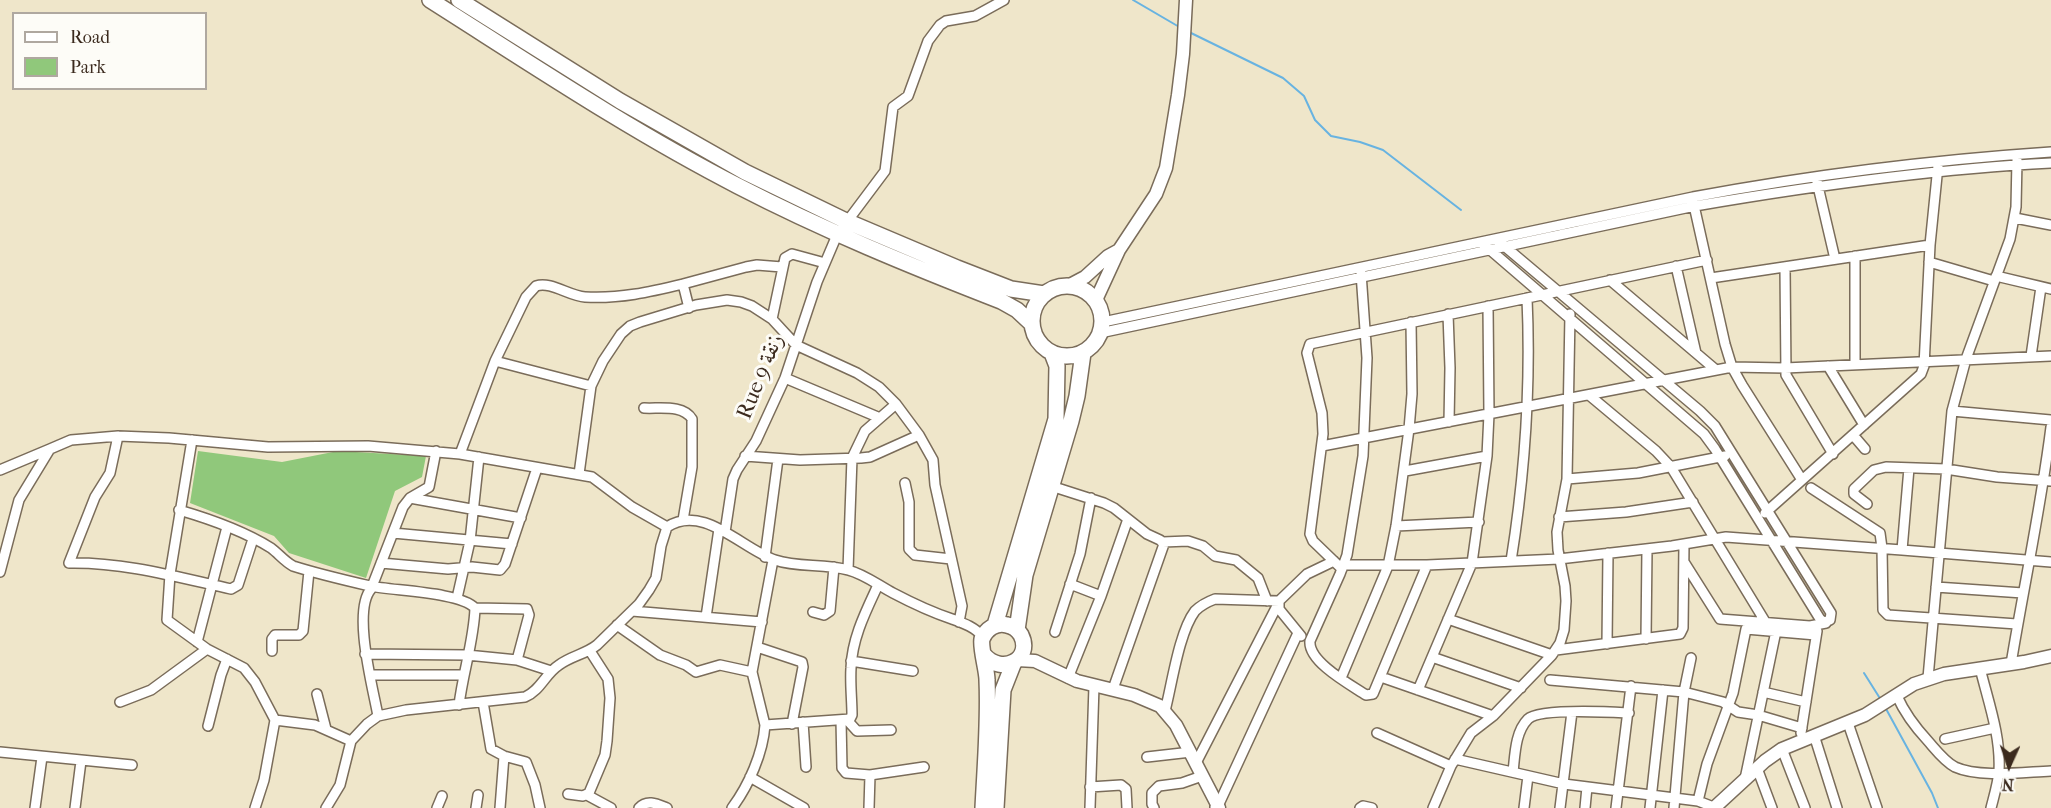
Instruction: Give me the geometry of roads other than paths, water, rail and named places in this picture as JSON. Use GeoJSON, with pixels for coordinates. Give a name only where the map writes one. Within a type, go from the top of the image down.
{"type":"FeatureCollection","features":[{"type":"Feature","properties":{"kind":"highway"},"geometry":{"type":"LineString","coordinates":[[430,0],[658,142],[737,186],[837,235],[1001,301],[1017,310],[1032,324]]}},
{"type":"Feature","properties":{"kind":"highway"},"geometry":{"type":"LineString","coordinates":[[459,0],[665,128],[745,172],[846,221],[1011,289],[1044,294]]}},
{"type":"Feature","properties":{"kind":"highway"},"geometry":{"type":"LineString","coordinates":[[1068,286],[1084,290],[1096,300],[1101,312],[1101,328],[1093,346],[1083,353],[1062,356],[1042,346],[1035,336],[1032,324],[1034,308],[1044,294],[1051,289],[1068,286]]}},
{"type":"Feature","properties":{"kind":"highway"},"geometry":{"type":"LineString","coordinates":[[983,808],[987,680],[981,645],[990,629],[1056,418],[1057,366],[1052,353]]}},
{"type":"Feature","properties":{"kind":"highway"},"geometry":{"type":"LineString","coordinates":[[996,808],[1003,690],[1022,651],[1020,636],[1025,575],[1075,404],[1083,353]]}},
{"type":"Feature","properties":{"kind":"highway"},"geometry":{"type":"LineString","coordinates":[[990,629],[1003,624],[1011,625],[1020,636]]}},
{"type":"Feature","properties":{"kind":"highway"},"geometry":{"type":"LineString","coordinates":[[984,655],[994,664],[1001,666],[1016,661]]}},
{"type":"Feature","properties":{"kind":"street","name":"Rue 9 زنقة"},"geometry":{"type":"LineString","coordinates":[[706,617],[733,479],[756,441],[784,378],[837,235],[885,171],[893,107],[908,96],[922,54],[932,34],[946,21],[975,16],[1004,0]]}},
{"type":"Feature","properties":{"kind":"street"},"geometry":{"type":"LineString","coordinates":[[1096,300],[1119,250],[1143,215],[1161,181],[1172,137],[1183,54],[1186,0]]}},
{"type":"Feature","properties":{"kind":"street"},"geometry":{"type":"LineString","coordinates":[[1101,328],[1360,272],[1496,238],[1938,161],[2051,152]]}},
{"type":"Feature","properties":{"kind":"street"},"geometry":{"type":"LineString","coordinates":[[1928,678],[1952,411],[1966,359],[2010,239],[2015,218],[2017,154]]}},
{"type":"Feature","properties":{"kind":"street"},"geometry":{"type":"LineString","coordinates":[[1758,518],[1919,377],[1923,370],[1930,245],[1938,161]]}},
{"type":"Feature","properties":{"kind":"street"},"geometry":{"type":"LineString","coordinates":[[1817,182],[2051,163]]}},
{"type":"Feature","properties":{"kind":"street"},"geometry":{"type":"LineString","coordinates":[[1817,182],[1835,259]]}},
{"type":"Feature","properties":{"kind":"street"},"geometry":{"type":"LineString","coordinates":[[1360,272],[1506,247],[1694,202]]}},
{"type":"Feature","properties":{"kind":"street"},"geometry":{"type":"LineString","coordinates":[[1694,202],[1732,367],[1802,480]]}},
{"type":"Feature","properties":{"kind":"street"},"geometry":{"type":"LineString","coordinates":[[2015,218],[2051,225]]}},
{"type":"Feature","properties":{"kind":"street"},"geometry":{"type":"LineString","coordinates":[[1496,238],[1708,418],[1734,455],[1831,613],[1830,620],[1820,628],[1776,631],[1746,629],[1728,705],[1707,764],[1698,801]]}},
{"type":"Feature","properties":{"kind":"street"},"geometry":{"type":"LineString","coordinates":[[1377,733],[1453,763],[1513,772],[1564,784],[1698,801],[1715,807],[1744,779],[1801,734],[1820,619],[1720,457],[1698,428],[1481,242]]}},
{"type":"Feature","properties":{"kind":"street"},"geometry":{"type":"LineString","coordinates":[[1711,278],[1930,245]]}},
{"type":"Feature","properties":{"kind":"street"},"geometry":{"type":"LineString","coordinates":[[1068,286],[1085,277],[1108,256],[1119,250]]}},
{"type":"Feature","properties":{"kind":"street"},"geometry":{"type":"LineString","coordinates":[[772,319],[785,258],[789,255],[825,263]]}},
{"type":"Feature","properties":{"kind":"street"},"geometry":{"type":"LineString","coordinates":[[1855,256],[1855,365]]}},
{"type":"Feature","properties":{"kind":"street"},"geometry":{"type":"LineString","coordinates":[[1707,260],[1313,343],[1308,348],[1322,413],[1322,446],[1310,530],[1313,541],[1343,567],[1559,559],[1647,549],[1715,538],[1786,540],[2051,562]]}},
{"type":"Feature","properties":{"kind":"street"},"geometry":{"type":"LineString","coordinates":[[1929,262],[1995,279],[2046,288],[2031,356]]}},
{"type":"Feature","properties":{"kind":"street"},"geometry":{"type":"LineString","coordinates":[[460,454],[495,361],[526,297],[536,286],[546,285],[582,297],[610,298],[633,296],[757,265],[782,267]]}},
{"type":"Feature","properties":{"kind":"street"},"geometry":{"type":"LineString","coordinates":[[1676,266],[1696,353]]}},
{"type":"Feature","properties":{"kind":"street"},"geometry":{"type":"LineString","coordinates":[[1785,267],[1785,368],[1788,381],[1833,454]]}},
{"type":"Feature","properties":{"kind":"street"},"geometry":{"type":"LineString","coordinates":[[1309,646],[1343,567],[1354,512],[1364,438],[1366,332],[1360,272]]}},
{"type":"Feature","properties":{"kind":"street"},"geometry":{"type":"LineString","coordinates":[[1610,280],[1716,370]]}},
{"type":"Feature","properties":{"kind":"street"},"geometry":{"type":"LineString","coordinates":[[683,284],[689,308]]}},
{"type":"Feature","properties":{"kind":"street"},"geometry":{"type":"LineString","coordinates":[[1512,561],[1522,484],[1528,407],[1527,298]]}},
{"type":"Feature","properties":{"kind":"street"},"geometry":{"type":"LineString","coordinates":[[579,474],[591,386],[613,345],[630,326],[689,308],[727,300],[752,306],[772,319],[796,345],[857,373],[879,387],[896,404],[919,435],[933,460],[935,485],[962,606],[959,622]]}},
{"type":"Feature","properties":{"kind":"street"},"geometry":{"type":"LineString","coordinates":[[1433,808],[1453,763],[1471,733],[1493,716],[1554,653],[1564,630],[1565,586],[1557,541],[1559,517],[1568,479],[1570,301]]}},
{"type":"Feature","properties":{"kind":"street"},"geometry":{"type":"LineString","coordinates":[[1418,690],[1472,562],[1487,456],[1488,306]]}},
{"type":"Feature","properties":{"kind":"street"},"geometry":{"type":"LineString","coordinates":[[1448,314],[1449,422]]}},
{"type":"Feature","properties":{"kind":"street"},"geometry":{"type":"LineString","coordinates":[[1341,678],[1388,566],[1396,526],[1409,429],[1411,322]]}},
{"type":"Feature","properties":{"kind":"street"},"geometry":{"type":"LineString","coordinates":[[1322,446],[1732,367],[1785,368],[2051,356]]}},
{"type":"Feature","properties":{"kind":"street"},"geometry":{"type":"LineString","coordinates":[[495,361],[591,386]]}},
{"type":"Feature","properties":{"kind":"street"},"geometry":{"type":"LineString","coordinates":[[1828,366],[1864,425]]}},
{"type":"Feature","properties":{"kind":"street"},"geometry":{"type":"LineString","coordinates":[[784,378],[880,418]]}},
{"type":"Feature","properties":{"kind":"street"},"geometry":{"type":"LineString","coordinates":[[1589,395],[1656,451],[1671,467],[1766,623]]}},
{"type":"Feature","properties":{"kind":"street"},"geometry":{"type":"LineString","coordinates":[[848,570],[852,458],[865,431],[896,404]]}},
{"type":"Feature","properties":{"kind":"street"},"geometry":{"type":"LineString","coordinates":[[644,408],[682,410],[689,413],[692,418],[692,467],[683,520]]}},
{"type":"Feature","properties":{"kind":"street"},"geometry":{"type":"LineString","coordinates":[[1952,411],[2051,420]]}},
{"type":"Feature","properties":{"kind":"street"},"geometry":{"type":"LineString","coordinates":[[2011,664],[2028,560],[2048,481],[2051,427]]}},
{"type":"Feature","properties":{"kind":"street"},"geometry":{"type":"LineString","coordinates":[[745,456],[778,459],[870,457],[919,435]]}},
{"type":"Feature","properties":{"kind":"street"},"geometry":{"type":"LineString","coordinates":[[1853,435],[1865,449]]}},
{"type":"Feature","properties":{"kind":"street"},"geometry":{"type":"LineString","coordinates":[[0,470],[71,440],[118,436],[268,447],[348,445],[436,451],[579,474],[599,481],[632,507],[667,527]]}},
{"type":"Feature","properties":{"kind":"street"},"geometry":{"type":"LineString","coordinates":[[118,436],[110,473],[95,497],[69,563],[93,563],[170,574],[231,589],[236,587],[253,539]]}},
{"type":"Feature","properties":{"kind":"street"},"geometry":{"type":"LineString","coordinates":[[192,440],[170,574],[167,620],[207,649],[244,668],[275,720],[264,780],[255,808]]}},
{"type":"Feature","properties":{"kind":"street"},"geometry":{"type":"LineString","coordinates":[[0,572],[19,500],[50,449]]}},
{"type":"Feature","properties":{"kind":"street"},"geometry":{"type":"LineString","coordinates":[[378,716],[365,654],[364,604],[403,507],[410,498],[429,487],[436,451]]}},
{"type":"Feature","properties":{"kind":"street"},"geometry":{"type":"LineString","coordinates":[[1568,479],[1617,476],[1734,455]]}},
{"type":"Feature","properties":{"kind":"street"},"geometry":{"type":"LineString","coordinates":[[1405,471],[1487,456]]}},
{"type":"Feature","properties":{"kind":"street"},"geometry":{"type":"LineString","coordinates":[[457,598],[470,541],[479,457]]}},
{"type":"Feature","properties":{"kind":"street"},"geometry":{"type":"LineString","coordinates":[[732,808],[750,777],[762,746],[765,724],[752,672],[762,622],[778,459]]}},
{"type":"Feature","properties":{"kind":"street"},"geometry":{"type":"LineString","coordinates":[[1867,504],[1853,491],[1874,470],[1886,467],[1946,469],[2048,481]]}},
{"type":"Feature","properties":{"kind":"street"},"geometry":{"type":"LineString","coordinates":[[381,562],[455,569],[472,567],[500,570],[505,564],[537,468]]}},
{"type":"Feature","properties":{"kind":"street"},"geometry":{"type":"LineString","coordinates":[[1902,549],[1909,468]]}},
{"type":"Feature","properties":{"kind":"street"},"geometry":{"type":"LineString","coordinates":[[905,483],[909,502],[909,549],[911,553],[951,559]]}},
{"type":"Feature","properties":{"kind":"street"},"geometry":{"type":"LineString","coordinates":[[1051,486],[1091,498],[1113,508],[1147,534],[1163,542],[1188,542],[1203,546],[1215,556],[1236,560],[1258,578],[1267,601]]}},
{"type":"Feature","properties":{"kind":"street"},"geometry":{"type":"LineString","coordinates":[[1811,488],[1880,533],[1885,613],[1888,615],[2017,624]]}},
{"type":"Feature","properties":{"kind":"street"},"geometry":{"type":"LineString","coordinates":[[410,498],[521,518]]}},
{"type":"Feature","properties":{"kind":"street"},"geometry":{"type":"LineString","coordinates":[[1055,632],[1086,527],[1091,498]]}},
{"type":"Feature","properties":{"kind":"street"},"geometry":{"type":"LineString","coordinates":[[1559,517],[1626,512],[1693,502]]}},
{"type":"Feature","properties":{"kind":"street"},"geometry":{"type":"LineString","coordinates":[[179,510],[253,539],[273,550],[285,561],[309,571],[372,587],[457,598],[471,603],[475,608],[473,631],[459,705]]}},
{"type":"Feature","properties":{"kind":"street"},"geometry":{"type":"LineString","coordinates":[[1068,678],[1101,596],[1128,519]]}},
{"type":"Feature","properties":{"kind":"street"},"geometry":{"type":"LineString","coordinates":[[326,808],[340,785],[351,741],[378,716],[406,710],[525,698],[541,686],[551,671],[560,663],[590,651],[632,611],[649,590],[656,578],[661,546],[667,527],[683,520],[708,524],[769,558],[798,565],[848,570],[911,603],[973,628],[990,629]]}},
{"type":"Feature","properties":{"kind":"street"},"geometry":{"type":"LineString","coordinates":[[1396,526],[1479,522]]}},
{"type":"Feature","properties":{"kind":"street"},"geometry":{"type":"LineString","coordinates":[[197,642],[227,527]]}},
{"type":"Feature","properties":{"kind":"street"},"geometry":{"type":"LineString","coordinates":[[393,533],[512,544]]}},
{"type":"Feature","properties":{"kind":"street"},"geometry":{"type":"LineString","coordinates":[[1113,689],[1164,547],[1163,542]]}},
{"type":"Feature","properties":{"kind":"street"},"geometry":{"type":"LineString","coordinates":[[1448,619],[1554,653],[1678,634],[1682,630],[1684,544]]}},
{"type":"Feature","properties":{"kind":"street"},"geometry":{"type":"LineString","coordinates":[[1646,639],[1647,549]]}},
{"type":"Feature","properties":{"kind":"street"},"geometry":{"type":"LineString","coordinates":[[1607,644],[1608,553]]}},
{"type":"Feature","properties":{"kind":"street"},"geometry":{"type":"LineString","coordinates":[[1193,758],[1278,603],[1307,574],[1334,561]]}},
{"type":"Feature","properties":{"kind":"street"},"geometry":{"type":"LineString","coordinates":[[1684,562],[1720,619],[1820,628]]}},
{"type":"Feature","properties":{"kind":"street"},"geometry":{"type":"LineString","coordinates":[[1278,603],[1279,609],[1320,662],[1368,696],[1374,692],[1381,677],[1427,565]]}},
{"type":"Feature","properties":{"kind":"street"},"geometry":{"type":"LineString","coordinates":[[813,612],[824,615],[830,611],[834,567]]}},
{"type":"Feature","properties":{"kind":"street"},"geometry":{"type":"LineString","coordinates":[[272,651],[272,639],[275,635],[299,634],[303,631],[309,571]]}},
{"type":"Feature","properties":{"kind":"street"},"geometry":{"type":"LineString","coordinates":[[1070,584],[1101,596]]}},
{"type":"Feature","properties":{"kind":"street"},"geometry":{"type":"LineString","coordinates":[[765,724],[844,720],[852,715],[853,646],[862,619],[878,585]]}},
{"type":"Feature","properties":{"kind":"street"},"geometry":{"type":"LineString","coordinates":[[1936,587],[2023,593]]}},
{"type":"Feature","properties":{"kind":"street"},"geometry":{"type":"LineString","coordinates":[[1165,711],[1183,641],[1189,622],[1196,610],[1206,602],[1215,599],[1278,603]]}},
{"type":"Feature","properties":{"kind":"street"},"geometry":{"type":"LineString","coordinates":[[475,608],[528,609],[529,615],[517,660]]}},
{"type":"Feature","properties":{"kind":"street"},"geometry":{"type":"LineString","coordinates":[[632,611],[762,622]]}},
{"type":"Feature","properties":{"kind":"street"},"geometry":{"type":"LineString","coordinates":[[959,622],[990,629]]}},
{"type":"Feature","properties":{"kind":"street"},"geometry":{"type":"LineString","coordinates":[[616,625],[660,655],[686,665],[696,672],[720,665],[752,672]]}},
{"type":"Feature","properties":{"kind":"street"},"geometry":{"type":"LineString","coordinates":[[1744,779],[1776,631]]}},
{"type":"Feature","properties":{"kind":"street"},"geometry":{"type":"LineString","coordinates":[[1217,807],[1298,633]]}},
{"type":"Feature","properties":{"kind":"street"},"geometry":{"type":"LineString","coordinates":[[1020,636],[1045,664]]}},
{"type":"Feature","properties":{"kind":"street"},"geometry":{"type":"LineString","coordinates":[[757,647],[802,662],[792,724]]}},
{"type":"Feature","properties":{"kind":"street"},"geometry":{"type":"LineString","coordinates":[[120,702],[141,696],[151,690],[207,649]]}},
{"type":"Feature","properties":{"kind":"street"},"geometry":{"type":"LineString","coordinates":[[587,795],[608,741],[610,698],[608,679],[590,651]]}},
{"type":"Feature","properties":{"kind":"street"},"geometry":{"type":"LineString","coordinates":[[365,654],[467,655],[517,660],[551,671]]}},
{"type":"Feature","properties":{"kind":"street"},"geometry":{"type":"LineString","coordinates":[[1550,680],[1684,692],[1723,702],[1738,711],[1758,715],[1801,734],[1814,735],[1873,711],[1914,684],[1928,678],[2051,656]]}},
{"type":"Feature","properties":{"kind":"street"},"geometry":{"type":"LineString","coordinates":[[1432,657],[1521,688]]}},
{"type":"Feature","properties":{"kind":"street"},"geometry":{"type":"LineString","coordinates":[[1674,808],[1684,692],[1691,658]]}},
{"type":"Feature","properties":{"kind":"street"},"geometry":{"type":"LineString","coordinates":[[208,726],[221,675],[228,659]]}},
{"type":"Feature","properties":{"kind":"street"},"geometry":{"type":"LineString","coordinates":[[1016,661],[1035,661],[1045,664],[1068,678],[1144,699],[1165,711],[1176,724],[1217,807]]}},
{"type":"Feature","properties":{"kind":"street"},"geometry":{"type":"LineString","coordinates":[[851,662],[913,671]]}},
{"type":"Feature","properties":{"kind":"street"},"geometry":{"type":"LineString","coordinates":[[1980,668],[1995,728],[1999,755],[1999,773],[1992,808]]}},
{"type":"Feature","properties":{"kind":"street"},"geometry":{"type":"LineString","coordinates":[[370,675],[463,675]]}},
{"type":"Feature","properties":{"kind":"street"},"geometry":{"type":"LineString","coordinates":[[1381,677],[1493,716]]}},
{"type":"Feature","properties":{"kind":"street"},"geometry":{"type":"LineString","coordinates":[[1090,808],[1094,686]]}},
{"type":"Feature","properties":{"kind":"street"},"geometry":{"type":"LineString","coordinates":[[1616,808],[1631,686]]}},
{"type":"Feature","properties":{"kind":"street"},"geometry":{"type":"LineString","coordinates":[[1650,808],[1663,690]]}},
{"type":"Feature","properties":{"kind":"street"},"geometry":{"type":"LineString","coordinates":[[1763,692],[1806,702]]}},
{"type":"Feature","properties":{"kind":"street"},"geometry":{"type":"LineString","coordinates":[[317,694],[326,729]]}},
{"type":"Feature","properties":{"kind":"street"},"geometry":{"type":"LineString","coordinates":[[1897,696],[1913,725],[1945,760],[1961,769],[1999,773],[2051,771]]}},
{"type":"Feature","properties":{"kind":"street"},"geometry":{"type":"LineString","coordinates":[[483,702],[489,744],[494,752],[526,762],[535,785],[540,808]]}},
{"type":"Feature","properties":{"kind":"street"},"geometry":{"type":"LineString","coordinates":[[1513,772],[1518,737],[1530,717],[1536,714],[1572,712],[1629,713]]}},
{"type":"Feature","properties":{"kind":"street"},"geometry":{"type":"LineString","coordinates":[[1560,808],[1572,712]]}},
{"type":"Feature","properties":{"kind":"street"},"geometry":{"type":"LineString","coordinates":[[275,720],[315,725],[351,741]]}},
{"type":"Feature","properties":{"kind":"street"},"geometry":{"type":"LineString","coordinates":[[844,720],[857,731],[891,730]]}},
{"type":"Feature","properties":{"kind":"street"},"geometry":{"type":"LineString","coordinates":[[844,720],[843,772],[870,775],[924,767]]}},
{"type":"Feature","properties":{"kind":"street"},"geometry":{"type":"LineString","coordinates":[[803,722],[806,767]]}},
{"type":"Feature","properties":{"kind":"street"},"geometry":{"type":"LineString","coordinates":[[1848,723],[1877,808]]}},
{"type":"Feature","properties":{"kind":"street"},"geometry":{"type":"LineString","coordinates":[[1945,739],[1995,728]]}},
{"type":"Feature","properties":{"kind":"street"},"geometry":{"type":"LineString","coordinates":[[1814,735],[1837,808]]}},
{"type":"Feature","properties":{"kind":"street"},"geometry":{"type":"LineString","coordinates":[[1782,749],[1805,808]]}},
{"type":"Feature","properties":{"kind":"street"},"geometry":{"type":"LineString","coordinates":[[0,752],[81,762],[132,765]]}},
{"type":"Feature","properties":{"kind":"street"},"geometry":{"type":"LineString","coordinates":[[500,808],[504,756]]}},
{"type":"Feature","properties":{"kind":"street"},"geometry":{"type":"LineString","coordinates":[[35,808],[42,757]]}},
{"type":"Feature","properties":{"kind":"street"},"geometry":{"type":"LineString","coordinates":[[1147,757],[1193,758]]}},
{"type":"Feature","properties":{"kind":"street"},"geometry":{"type":"LineString","coordinates":[[75,808],[81,762]]}},
{"type":"Feature","properties":{"kind":"street"},"geometry":{"type":"LineString","coordinates":[[1757,768],[1772,808]]}},
{"type":"Feature","properties":{"kind":"street"},"geometry":{"type":"LineString","coordinates":[[869,808],[870,775]]}},
{"type":"Feature","properties":{"kind":"street"},"geometry":{"type":"LineString","coordinates":[[1154,808],[1152,793],[1159,786],[1182,783],[1202,776]]}},
{"type":"Feature","properties":{"kind":"street"},"geometry":{"type":"LineString","coordinates":[[1524,808],[1528,776]]}},
{"type":"Feature","properties":{"kind":"street"},"geometry":{"type":"LineString","coordinates":[[750,777],[804,808]]}},
{"type":"Feature","properties":{"kind":"street"},"geometry":{"type":"LineString","coordinates":[[1090,787],[1121,785],[1126,789],[1127,808]]}},
{"type":"Feature","properties":{"kind":"street"},"geometry":{"type":"LineString","coordinates":[[1585,808],[1587,787]]}},
{"type":"Feature","properties":{"kind":"street"},"geometry":{"type":"LineString","coordinates":[[568,794],[587,795],[611,808]]}},
{"type":"Feature","properties":{"kind":"street"},"geometry":{"type":"LineString","coordinates":[[476,808],[478,795]]}},
{"type":"Feature","properties":{"kind":"street"},"geometry":{"type":"LineString","coordinates":[[437,808],[442,796]]}},
{"type":"Feature","properties":{"kind":"street"},"geometry":{"type":"LineString","coordinates":[[639,808],[648,802],[667,808]]}},
{"type":"Feature","properties":{"kind":"street"},"geometry":{"type":"LineString","coordinates":[[1360,808],[1363,806],[1372,808]]}},
{"type":"Feature","properties":{"kind":"waterway"},"geometry":{"type":"LineString","coordinates":[[1133,0],[1181,28]]}},
{"type":"Feature","properties":{"kind":"waterway"},"geometry":{"type":"LineString","coordinates":[[1189,32],[1283,78],[1304,96],[1315,120],[1331,136],[1383,150],[1461,210]]}},
{"type":"Feature","properties":{"kind":"waterway"},"geometry":{"type":"LineString","coordinates":[[1864,673],[1881,700]]}},
{"type":"Feature","properties":{"kind":"waterway"},"geometry":{"type":"LineString","coordinates":[[1885,707],[1938,808]]}}]}
